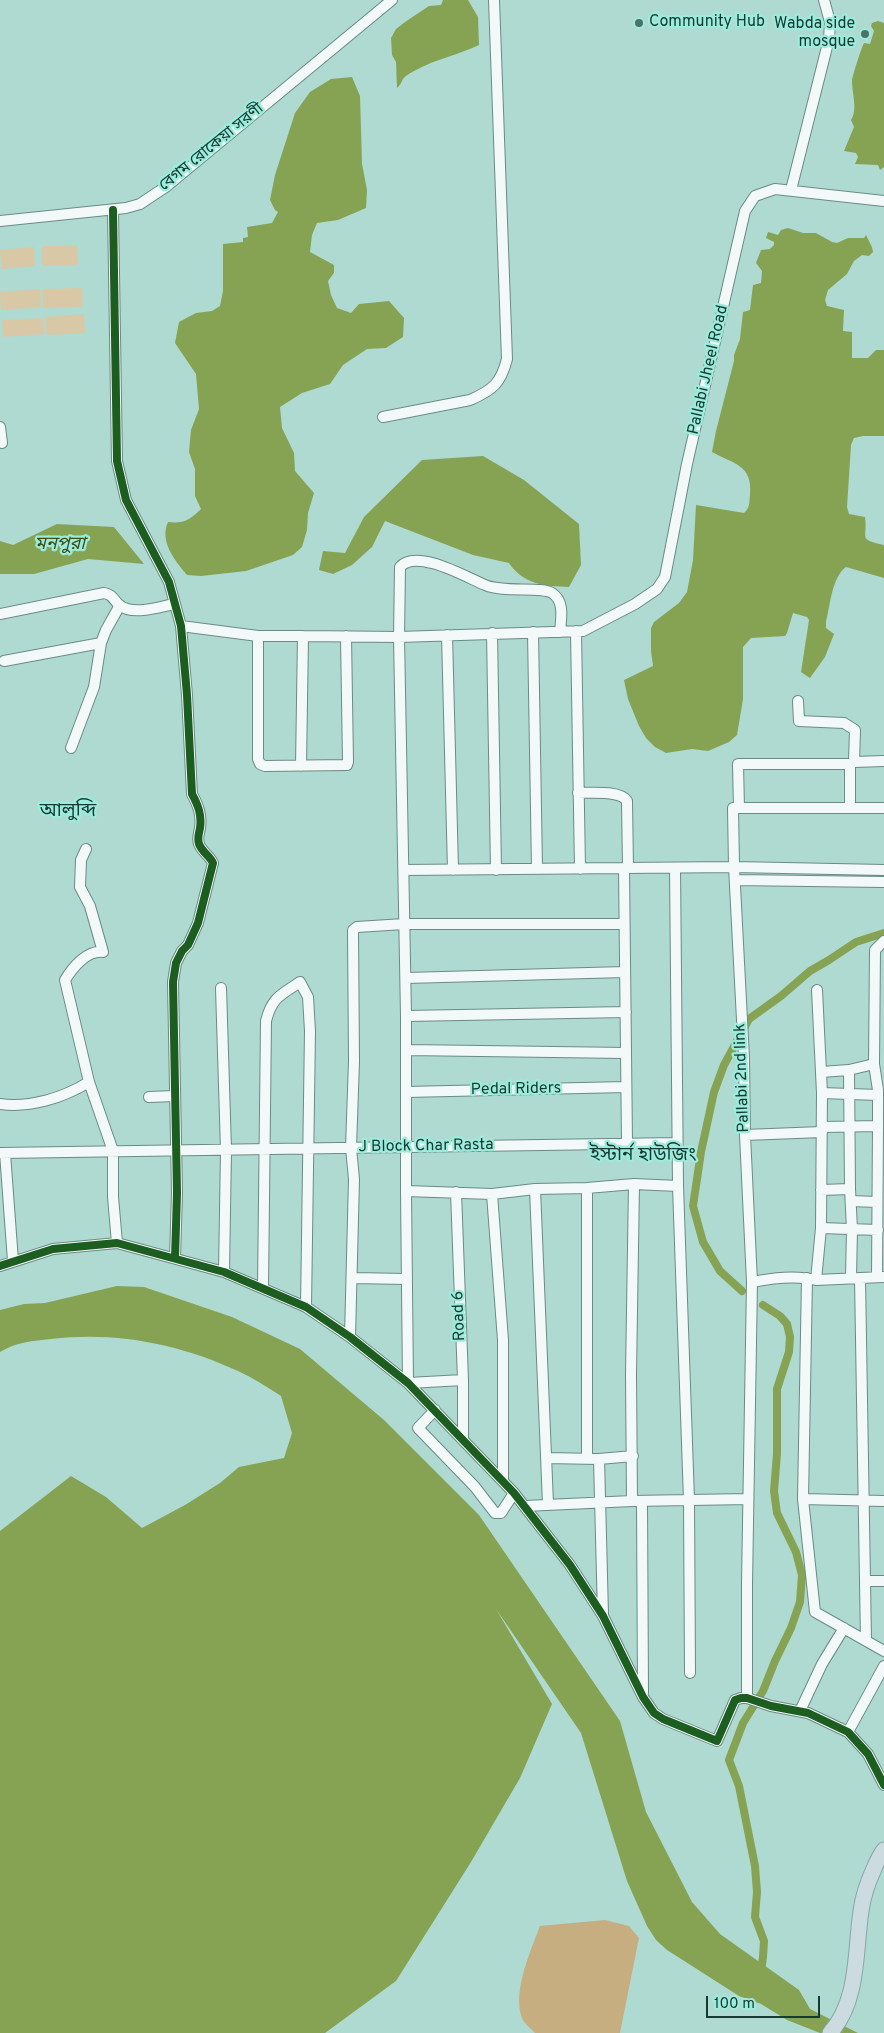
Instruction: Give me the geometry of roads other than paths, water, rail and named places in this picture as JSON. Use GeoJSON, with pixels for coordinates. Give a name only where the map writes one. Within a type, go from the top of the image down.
{"type":"FeatureCollection","features":[{"type":"Feature","properties":{"kind":"highway"},"geometry":{"type":"LineString","coordinates":[[830,2033],[836,2026],[850,1996],[861,1911],[867,1884],[884,1850]]}},
{"type":"Feature","properties":{"kind":"street","name":"বেগম রোকেয়া সরণী"},"geometry":{"type":"LineString","coordinates":[[0,220],[112,210],[140,204],[167,186],[392,0]]}},
{"type":"Feature","properties":{"kind":"street"},"geometry":{"type":"LineString","coordinates":[[383,416],[470,400],[482,395],[495,386],[503,374],[508,359],[494,0]]}},
{"type":"Feature","properties":{"kind":"street"},"geometry":{"type":"LineString","coordinates":[[791,190],[829,39],[830,27],[824,0]]}},
{"type":"Feature","properties":{"kind":"street","name":"Pallabi Jheel Road"},"geometry":{"type":"LineString","coordinates":[[580,631],[635,604],[657,590],[663,582],[687,464],[745,212],[755,196],[775,189],[884,202]]}},
{"type":"Feature","properties":{"kind":"street"},"geometry":{"type":"LineString","coordinates":[[112,210],[118,470],[126,500],[169,582],[181,626],[192,794],[199,807],[198,837],[200,846],[210,856],[213,863],[198,923],[188,945],[182,951],[176,963],[173,982],[177,1193],[175,1258]]}},
{"type":"Feature","properties":{"kind":"street"},"geometry":{"type":"LineString","coordinates":[[0,427],[2,443]]}},
{"type":"Feature","properties":{"kind":"street"},"geometry":{"type":"LineString","coordinates":[[408,1383],[407,1050],[398,572],[403,562],[438,564],[491,588],[545,590],[551,592],[557,597],[560,604],[560,632]]}},
{"type":"Feature","properties":{"kind":"street"},"geometry":{"type":"LineString","coordinates":[[0,614],[104,593],[111,595],[120,605],[132,609],[174,604]]}},
{"type":"Feature","properties":{"kind":"street"},"geometry":{"type":"LineString","coordinates":[[71,748],[94,687],[101,643],[120,605]]}},
{"type":"Feature","properties":{"kind":"street"},"geometry":{"type":"LineString","coordinates":[[181,626],[258,636],[398,637],[580,631],[578,793],[580,869]]}},
{"type":"Feature","properties":{"kind":"street"},"geometry":{"type":"LineString","coordinates":[[533,632],[537,869]]}},
{"type":"Feature","properties":{"kind":"street"},"geometry":{"type":"LineString","coordinates":[[492,633],[496,870]]}},
{"type":"Feature","properties":{"kind":"street"},"geometry":{"type":"LineString","coordinates":[[447,635],[453,870]]}},
{"type":"Feature","properties":{"kind":"street"},"geometry":{"type":"LineString","coordinates":[[258,636],[258,758],[260,764],[265,766],[347,765],[346,636]]}},
{"type":"Feature","properties":{"kind":"street"},"geometry":{"type":"LineString","coordinates":[[301,766],[303,636]]}},
{"type":"Feature","properties":{"kind":"street"},"geometry":{"type":"LineString","coordinates":[[4,662],[101,643]]}},
{"type":"Feature","properties":{"kind":"street"},"geometry":{"type":"LineString","coordinates":[[798,700],[800,722],[844,723],[855,730],[850,808]]}},
{"type":"Feature","properties":{"kind":"street"},"geometry":{"type":"LineString","coordinates":[[884,761],[738,764],[739,808],[884,808]]}},
{"type":"Feature","properties":{"kind":"street"},"geometry":{"type":"LineString","coordinates":[[578,793],[618,794],[624,796],[627,801],[624,924],[627,1144]]}},
{"type":"Feature","properties":{"kind":"street","name":"Pallabi 2nd link"},"geometry":{"type":"LineString","coordinates":[[739,808],[733,808],[734,867],[744,1058],[745,1135],[752,1282],[748,1499],[748,1698]]}},
{"type":"Feature","properties":{"kind":"street"},"geometry":{"type":"LineString","coordinates":[[86,849],[81,860],[80,887],[90,906],[103,952],[95,951],[84,958],[65,980],[89,1082],[114,1151],[112,1198],[117,1243]]}},
{"type":"Feature","properties":{"kind":"street"},"geometry":{"type":"LineString","coordinates":[[404,870],[734,867],[884,870]]}},
{"type":"Feature","properties":{"kind":"street"},"geometry":{"type":"LineString","coordinates":[[675,868],[678,1186],[689,1500],[690,1672]]}},
{"type":"Feature","properties":{"kind":"street"},"geometry":{"type":"LineString","coordinates":[[735,880],[884,882]]}},
{"type":"Feature","properties":{"kind":"street"},"geometry":{"type":"LineString","coordinates":[[350,1337],[353,1278],[354,1179],[352,1148],[354,1061],[353,930],[357,927],[404,924],[624,924]]}},
{"type":"Feature","properties":{"kind":"street"},"geometry":{"type":"LineString","coordinates":[[752,1282],[774,1278],[881,1277],[878,1230],[878,1126],[880,1092],[874,1064],[875,950],[884,941]]}},
{"type":"Feature","properties":{"kind":"street"},"geometry":{"type":"LineString","coordinates":[[406,978],[625,972]]}},
{"type":"Feature","properties":{"kind":"street"},"geometry":{"type":"LineString","coordinates":[[263,1288],[266,1021],[276,997],[300,982],[308,998],[309,1013],[306,1307]]}},
{"type":"Feature","properties":{"kind":"street"},"geometry":{"type":"LineString","coordinates":[[220,988],[226,1150],[224,1272]]}},
{"type":"Feature","properties":{"kind":"street"},"geometry":{"type":"LineString","coordinates":[[817,990],[822,1072],[821,1228],[812,1279],[803,1499],[816,1612],[884,1651]]}},
{"type":"Feature","properties":{"kind":"street"},"geometry":{"type":"LineString","coordinates":[[406,1016],[626,1012]]}},
{"type":"Feature","properties":{"kind":"street"},"geometry":{"type":"LineString","coordinates":[[407,1050],[626,1053]]}},
{"type":"Feature","properties":{"kind":"street"},"geometry":{"type":"LineString","coordinates":[[822,1072],[849,1070],[874,1064]]}},
{"type":"Feature","properties":{"kind":"street"},"geometry":{"type":"LineString","coordinates":[[849,1070],[850,1201],[864,1500],[866,1641]]}},
{"type":"Feature","properties":{"kind":"street"},"geometry":{"type":"LineString","coordinates":[[0,1104],[27,1104],[49,1099],[72,1093],[89,1082]]}},
{"type":"Feature","properties":{"kind":"street","name":"Pedal Riders"},"geometry":{"type":"LineString","coordinates":[[406,1092],[626,1087]]}},
{"type":"Feature","properties":{"kind":"street"},"geometry":{"type":"LineString","coordinates":[[822,1093],[880,1092]]}},
{"type":"Feature","properties":{"kind":"street"},"geometry":{"type":"LineString","coordinates":[[148,1097],[175,1096]]}},
{"type":"Feature","properties":{"kind":"street"},"geometry":{"type":"LineString","coordinates":[[745,1135],[822,1130],[850,1126],[878,1126]]}},
{"type":"Feature","properties":{"kind":"street","name":"J Block Char Rasta"},"geometry":{"type":"LineString","coordinates":[[2,1153],[678,1143]]}},
{"type":"Feature","properties":{"kind":"street"},"geometry":{"type":"LineString","coordinates":[[2,1153],[14,1261]]}},
{"type":"Feature","properties":{"kind":"street"},"geometry":{"type":"LineString","coordinates":[[406,1191],[492,1194],[535,1189],[587,1188],[634,1184],[678,1186]]}},
{"type":"Feature","properties":{"kind":"street"},"geometry":{"type":"LineString","coordinates":[[634,1184],[631,1374],[643,1698]]}},
{"type":"Feature","properties":{"kind":"street"},"geometry":{"type":"LineString","coordinates":[[587,1188],[587,1458]]}},
{"type":"Feature","properties":{"kind":"street"},"geometry":{"type":"LineString","coordinates":[[535,1189],[548,1504]]}},
{"type":"Feature","properties":{"kind":"street"},"geometry":{"type":"LineString","coordinates":[[822,1190],[850,1189]]}},
{"type":"Feature","properties":{"kind":"street","name":"Road 6"},"geometry":{"type":"LineString","coordinates":[[456,1192],[463,1380],[463,1440]]}},
{"type":"Feature","properties":{"kind":"street"},"geometry":{"type":"LineString","coordinates":[[492,1194],[502,1340],[503,1481]]}},
{"type":"Feature","properties":{"kind":"street"},"geometry":{"type":"LineString","coordinates":[[850,1201],[878,1202]]}},
{"type":"Feature","properties":{"kind":"street"},"geometry":{"type":"LineString","coordinates":[[821,1228],[878,1230]]}},
{"type":"Feature","properties":{"kind":"street"},"geometry":{"type":"LineString","coordinates":[[0,1266],[54,1249],[117,1243],[224,1272],[306,1307],[350,1337],[408,1383],[514,1493],[570,1565],[603,1616],[643,1698],[654,1713],[663,1719],[717,1741],[736,1700],[748,1698],[771,1706],[800,1710],[848,1732],[868,1754],[884,1785]]}},
{"type":"Feature","properties":{"kind":"street"},"geometry":{"type":"LineString","coordinates":[[353,1278],[407,1279]]}},
{"type":"Feature","properties":{"kind":"street"},"geometry":{"type":"LineString","coordinates":[[408,1383],[463,1380]]}},
{"type":"Feature","properties":{"kind":"street"},"geometry":{"type":"LineString","coordinates":[[435,1410],[418,1428],[475,1487],[495,1514],[500,1513],[514,1493]]}},
{"type":"Feature","properties":{"kind":"street"},"geometry":{"type":"LineString","coordinates":[[546,1458],[599,1459],[633,1456]]}},
{"type":"Feature","properties":{"kind":"street"},"geometry":{"type":"LineString","coordinates":[[599,1459],[603,1616]]}},
{"type":"Feature","properties":{"kind":"street"},"geometry":{"type":"LineString","coordinates":[[525,1506],[600,1502],[748,1499]]}},
{"type":"Feature","properties":{"kind":"street"},"geometry":{"type":"LineString","coordinates":[[803,1499],[884,1501]]}},
{"type":"Feature","properties":{"kind":"street"},"geometry":{"type":"LineString","coordinates":[[865,1581],[884,1581]]}},
{"type":"Feature","properties":{"kind":"street"},"geometry":{"type":"LineString","coordinates":[[800,1710],[822,1664],[844,1628]]}},
{"type":"Feature","properties":{"kind":"street"},"geometry":{"type":"LineString","coordinates":[[848,1732],[884,1666]]}},
{"type":"Feature","properties":{"kind":"water"},"geometry":{"type":"Polygon","coordinates":[[[443,0],[468,0],[478,17],[479,45],[431,63],[407,75],[397,88],[396,62],[392,55],[391,38],[396,29],[405,22],[429,6],[441,5],[443,0]]]}},
{"type":"Feature","properties":{"kind":"water"},"geometry":{"type":"Polygon","coordinates":[[[878,21],[884,23],[884,167],[880,170],[878,165],[855,164],[858,157],[856,153],[844,151],[854,127],[851,120],[854,111],[852,81],[864,43],[870,44],[874,31],[871,26],[872,23],[878,21]]]}},
{"type":"Feature","properties":{"kind":"water"},"geometry":{"type":"Polygon","coordinates":[[[352,77],[360,96],[362,164],[367,190],[366,208],[338,220],[317,223],[312,235],[310,252],[334,265],[334,273],[328,281],[331,295],[337,308],[351,313],[359,304],[389,301],[404,318],[403,337],[386,348],[367,349],[343,365],[330,384],[302,393],[280,407],[282,428],[294,453],[295,471],[314,493],[308,513],[307,530],[302,547],[293,555],[246,571],[201,576],[187,575],[173,557],[165,536],[168,522],[186,520],[201,509],[195,496],[195,469],[189,452],[191,430],[199,409],[196,374],[175,343],[179,322],[196,313],[212,311],[220,306],[223,291],[223,244],[243,242],[243,238],[248,237],[247,227],[272,223],[278,212],[270,200],[275,175],[295,113],[310,92],[331,79],[352,77]]]}},
{"type":"Feature","properties":{"kind":"water"},"geometry":{"type":"Polygon","coordinates":[[[788,228],[803,233],[816,233],[837,243],[848,238],[864,238],[866,235],[872,247],[873,252],[869,256],[862,255],[854,261],[847,274],[828,290],[825,300],[827,306],[844,310],[843,331],[852,332],[852,358],[868,358],[876,350],[884,350],[884,436],[854,438],[851,445],[847,507],[849,514],[865,517],[865,534],[867,539],[884,545],[884,578],[846,567],[841,572],[830,600],[826,622],[826,628],[834,634],[825,657],[810,678],[801,672],[809,620],[807,617],[793,613],[785,636],[751,638],[743,647],[743,699],[737,735],[729,742],[708,751],[692,749],[666,753],[655,747],[646,738],[639,726],[628,699],[624,680],[653,666],[651,628],[654,622],[679,603],[687,592],[693,560],[696,505],[744,513],[748,507],[750,485],[745,471],[740,466],[712,452],[734,355],[740,339],[743,312],[750,310],[753,285],[761,283],[762,271],[756,263],[761,250],[770,249],[774,245],[774,242],[766,238],[768,232],[778,235],[781,230],[788,228]]]}},
{"type":"Feature","properties":{"kind":"water"},"geometry":{"type":"Polygon","coordinates":[[[483,456],[524,480],[579,524],[581,565],[569,587],[536,583],[521,576],[509,563],[473,555],[385,521],[372,547],[352,565],[333,574],[319,570],[323,551],[345,553],[364,517],[422,460],[483,456]]]}},
{"type":"Feature","properties":{"kind":"water","name":"মনপুরা"},"geometry":{"type":"Polygon","coordinates":[[[57,524],[114,527],[144,564],[88,559],[34,574],[0,574],[0,541],[13,545],[57,524]]]}},
{"type":"Feature","properties":{"kind":"water"},"geometry":{"type":"Polygon","coordinates":[[[117,1286],[144,1287],[232,1317],[300,1349],[384,1420],[479,1515],[620,1721],[646,1812],[692,1902],[720,1934],[799,1990],[810,2009],[858,2033],[820,2033],[787,2020],[761,2004],[739,1996],[667,1950],[656,1940],[647,1926],[627,1881],[581,1733],[496,1609],[552,1704],[520,1778],[471,1862],[396,1981],[325,2033],[0,2033],[0,1531],[71,1476],[106,1497],[142,1528],[185,1505],[220,1483],[239,1467],[284,1458],[292,1433],[281,1396],[238,1371],[193,1353],[147,1342],[99,1337],[75,1337],[25,1342],[0,1352],[0,1310],[24,1304],[45,1303],[117,1286]]]}},
{"type":"Feature","properties":{"kind":"waterway"},"geometry":{"type":"LineString","coordinates":[[742,1291],[720,1271],[703,1242],[693,1206],[701,1152],[714,1092],[724,1065],[749,1019],[781,996],[810,971],[856,942],[884,933]]}},
{"type":"Feature","properties":{"kind":"waterway"},"geometry":{"type":"LineString","coordinates":[[761,1971],[764,1941],[755,1917],[757,1892],[755,1866],[739,1786],[729,1760],[743,1723],[763,1691],[791,1628],[800,1602],[802,1575],[796,1552],[777,1513],[774,1491],[777,1454],[777,1389],[789,1352],[790,1337],[787,1324],[780,1316],[763,1305]]}},
{"type":"Feature","properties":{"kind":"place","name":"Community Hub"},"geometry":{"type":"Point","coordinates":[639,23]}},
{"type":"Feature","properties":{"kind":"place","name":"Wabda side mosque"},"geometry":{"type":"Point","coordinates":[865,34]}},
{"type":"Feature","properties":{"kind":"district","name":"আলুব্দি"},"geometry":{"type":"Point","coordinates":[68,812]}},
{"type":"Feature","properties":{"kind":"district","name":"ইস্টার্ন হাউজিং"},"geometry":{"type":"Point","coordinates":[643,1156]}}]}
